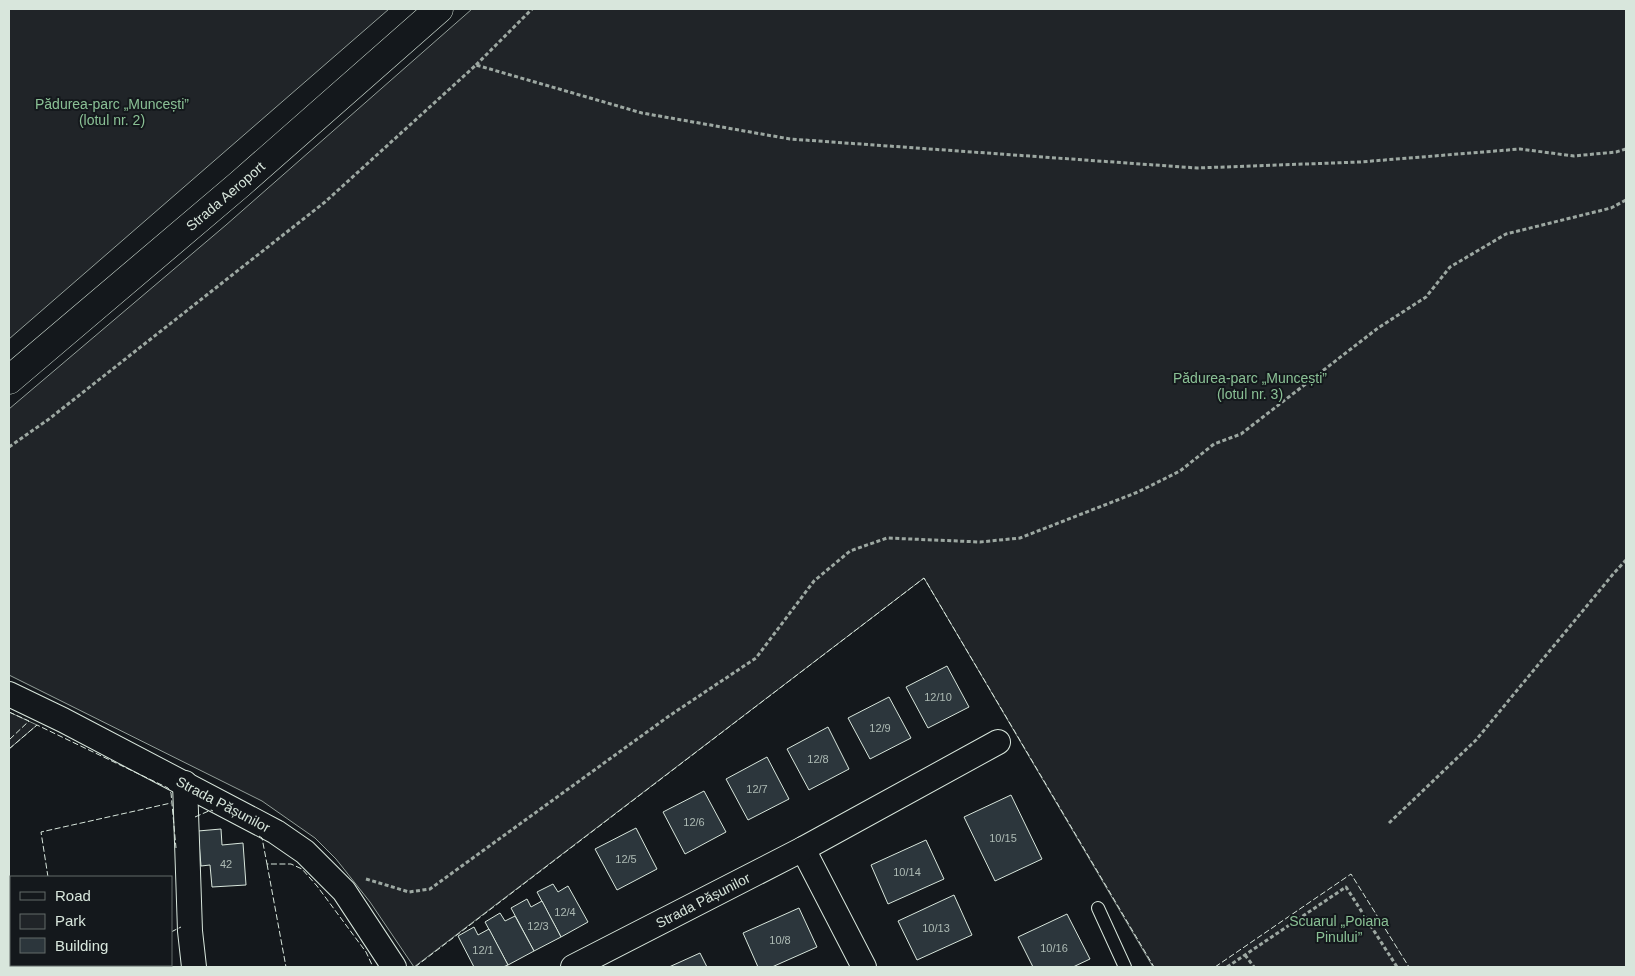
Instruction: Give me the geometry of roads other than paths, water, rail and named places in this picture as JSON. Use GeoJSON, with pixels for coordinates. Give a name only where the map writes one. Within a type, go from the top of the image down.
{"type":"FeatureCollection","features":[{"type":"Feature","properties":{"kind":"street","name":"Strada Aeroport"},"geometry":{"type":"LineString","coordinates":[[9,380],[240,184],[439,9]]}},
{"type":"Feature","properties":{"kind":"street","name":"Strada Pășunilor"},"geometry":{"type":"LineString","coordinates":[[9,694],[185,783],[276,832],[305,852],[344,891],[394,967]]}},
{"type":"Feature","properties":{"kind":"street","name":"Strada Pășunilor"},"geometry":{"type":"LineString","coordinates":[[573,967],[608,959],[998,742]]}},
{"type":"Feature","properties":{"kind":"street"},"geometry":{"type":"LineString","coordinates":[[185,783],[190,931],[194,967]]}},
{"type":"Feature","properties":{"kind":"street"},"geometry":{"type":"LineString","coordinates":[[803,849],[864,967]]}},
{"type":"Feature","properties":{"kind":"lane"},"geometry":{"type":"LineString","coordinates":[[1098,908],[1125,967]]}},
{"type":"Feature","properties":{"kind":"park label","name":"Pădurea-parc „Muncești” (lotul nr. 2)"},"geometry":{"type":"Point","coordinates":[112,112]}},
{"type":"Feature","properties":{"kind":"park label","name":"Pădurea-parc „Muncești” (lotul nr. 3)"},"geometry":{"type":"Point","coordinates":[1250,386]}},
{"type":"Feature","properties":{"kind":"park label","name":"Scuarul „Poiana Pinului”"},"geometry":{"type":"Point","coordinates":[1339,930]}}]}
